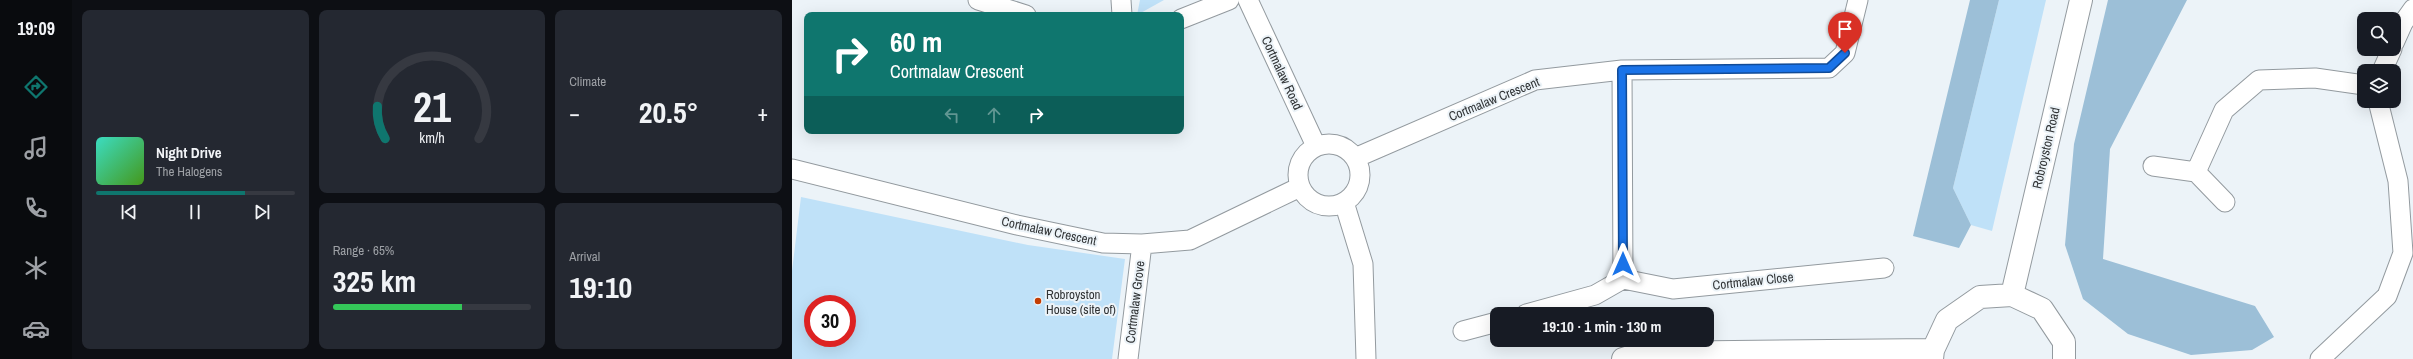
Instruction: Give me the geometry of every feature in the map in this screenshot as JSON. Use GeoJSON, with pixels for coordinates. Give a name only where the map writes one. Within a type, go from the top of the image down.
{"type":"FeatureCollection","features":[{"type":"Feature","properties":{"kind":"main road","name":"Robroyston Road"},"geometry":{"type":"LineString","coordinates":[[2012,295],[2081,0]]}},
{"type":"Feature","properties":{"kind":"main road"},"geometry":{"type":"LineString","coordinates":[[1623,359],[1642,353],[1932,354],[1947,320],[1980,297],[2012,295],[2042,309],[2064,342],[2064,359]]}},
{"type":"Feature","properties":{"kind":"street"},"geometry":{"type":"LineString","coordinates":[[978,0],[1016,12]]}},
{"type":"Feature","properties":{"kind":"street"},"geometry":{"type":"LineString","coordinates":[[1122,0],[1122,12]]}},
{"type":"Feature","properties":{"kind":"street"},"geometry":{"type":"LineString","coordinates":[[1184,18],[1229,0]]}},
{"type":"Feature","properties":{"kind":"street","name":"Cortmalaw Road"},"geometry":{"type":"LineString","coordinates":[[1248,0],[1316,146]]}},
{"type":"Feature","properties":{"kind":"street","name":"Cortmalaw Crescent"},"geometry":{"type":"LineString","coordinates":[[1356,158],[1535,80],[1622,70],[1829,68],[1845,53],[1858,0]]}},
{"type":"Feature","properties":{"kind":"street"},"geometry":{"type":"LineString","coordinates":[[2401,27],[2413,9]]}},
{"type":"Feature","properties":{"kind":"street"},"geometry":{"type":"LineString","coordinates":[[1551,307],[1595,295],[1623,279],[1622,70]]}},
{"type":"Feature","properties":{"kind":"street"},"geometry":{"type":"LineString","coordinates":[[2196,172],[2224,110],[2259,80],[2315,78],[2357,85]]}},
{"type":"Feature","properties":{"kind":"street"},"geometry":{"type":"LineString","coordinates":[[2320,359],[2387,296],[2403,252],[2406,181],[2380,108]]}},
{"type":"Feature","properties":{"kind":"street"},"geometry":{"type":"LineString","coordinates":[[1334,144],[1342,146],[1356,158],[1360,178],[1355,192],[1344,202],[1334,206],[1314,202],[1300,187],[1299,168],[1308,152],[1316,146],[1334,144]]}},
{"type":"Feature","properties":{"kind":"street"},"geometry":{"type":"LineString","coordinates":[[2153,166],[2196,172],[2225,202]]}},
{"type":"Feature","properties":{"kind":"street","name":"Cortmalaw Crescent"},"geometry":{"type":"LineString","coordinates":[[792,169],[1017,225],[1104,243],[1142,244],[1190,240],[1300,187]]}},
{"type":"Feature","properties":{"kind":"street"},"geometry":{"type":"LineString","coordinates":[[1344,202],[1362,264],[1366,359]]}},
{"type":"Feature","properties":{"kind":"street","name":"Cortmalaw Grove"},"geometry":{"type":"LineString","coordinates":[[1128,359],[1142,244]]}},
{"type":"Feature","properties":{"kind":"street","name":"Cortmalaw Close"},"geometry":{"type":"LineString","coordinates":[[1623,279],[1673,289],[1884,268]]}},
{"type":"Feature","properties":{"kind":"street"},"geometry":{"type":"LineString","coordinates":[[1463,331],[1490,324]]}},
{"type":"Feature","properties":{"kind":"shaded area"},"geometry":{"type":"Polygon","coordinates":[[[1140,0],[1164,0],[1142,12],[1138,12],[1140,0]]]}},
{"type":"Feature","properties":{"kind":"shaded area"},"geometry":{"type":"Polygon","coordinates":[[[1970,0],[1999,0],[1953,188],[1971,225],[1959,248],[1913,236],[1970,0]]]}},
{"type":"Feature","properties":{"kind":"shaded area"},"geometry":{"type":"Polygon","coordinates":[[[1999,0],[2046,0],[1992,231],[1971,225],[1953,188],[1999,0]]]}},
{"type":"Feature","properties":{"kind":"shaded area"},"geometry":{"type":"Polygon","coordinates":[[[2108,0],[2187,0],[2110,149],[2103,259],[2255,306],[2274,337],[2252,350],[2191,355],[2128,334],[2083,299],[2065,245],[2074,144],[2108,0]]]}},
{"type":"Feature","properties":{"kind":"shaded area"},"geometry":{"type":"Polygon","coordinates":[[[801,197],[1028,245],[1125,259],[1112,359],[792,359],[792,271],[801,197]]]}},
{"type":"Feature","properties":{"kind":"place","name":"Robroyston House (site of)"},"geometry":{"type":"Point","coordinates":[1038,301]}},
{"type":"Feature","properties":{"kind":"route"},"geometry":{"type":"LineString","coordinates":[[1623,264],[1622,70],[1829,68],[1845,53]]}}]}
